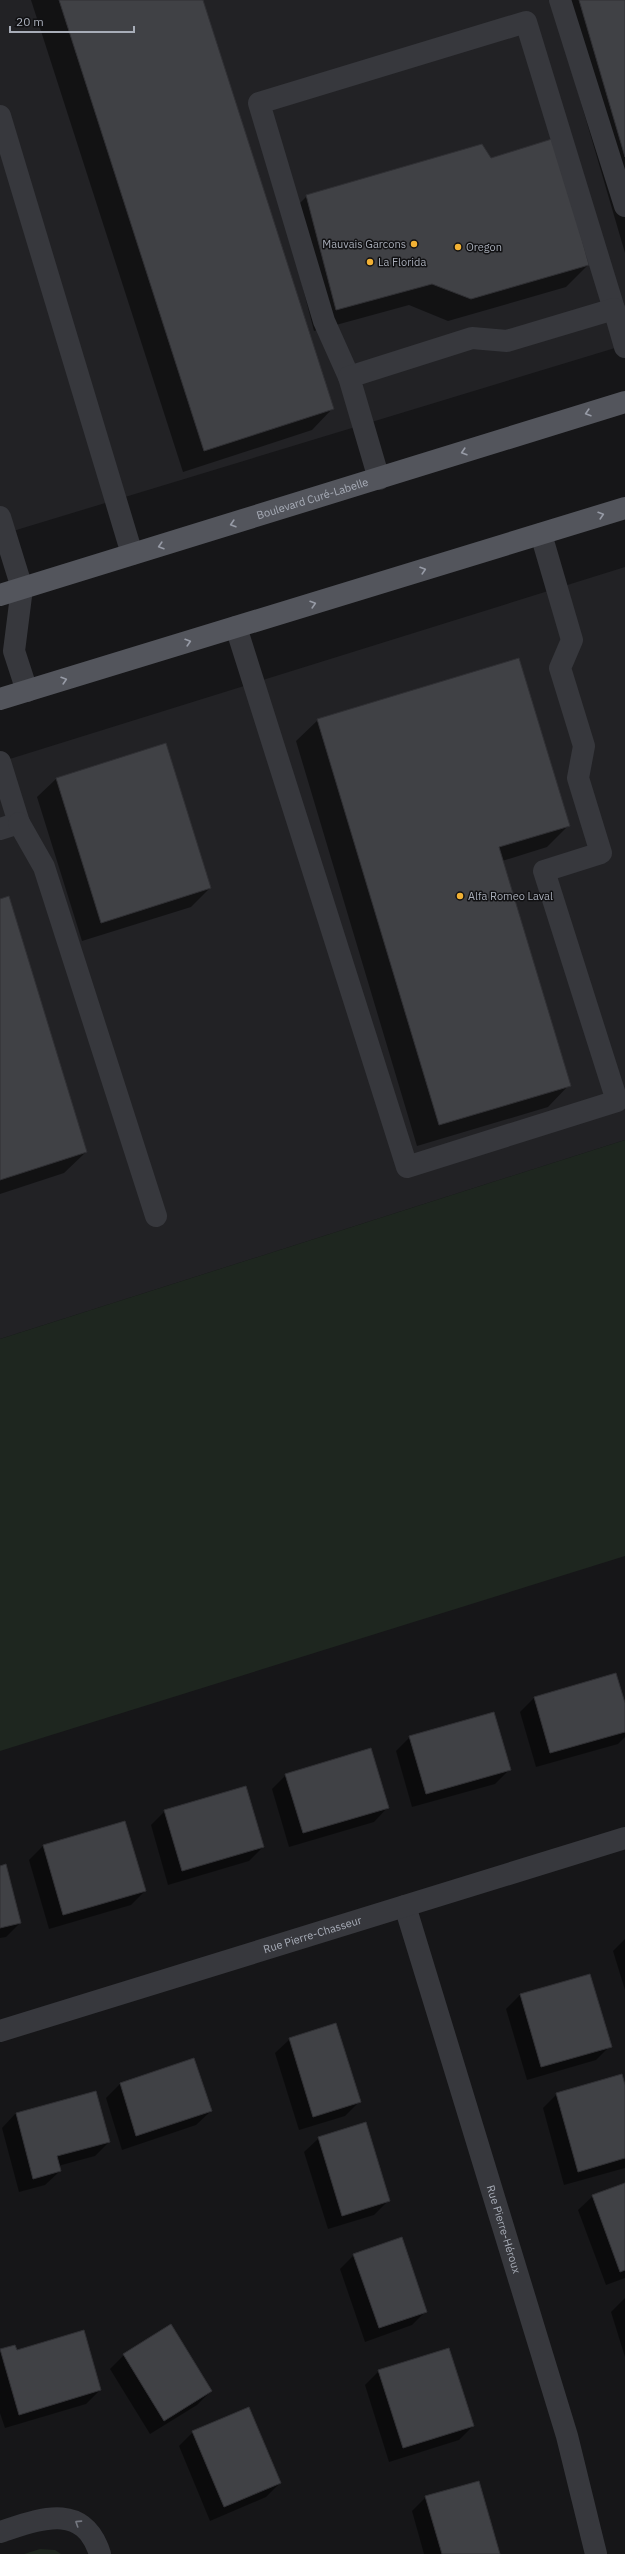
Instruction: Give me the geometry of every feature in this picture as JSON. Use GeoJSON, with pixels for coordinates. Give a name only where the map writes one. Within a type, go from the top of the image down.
{"type":"FeatureCollection","features":[{"type":"Feature","properties":{"kind":"main road","name":"Boulevard Curé-Labelle"},"geometry":{"type":"LineString","coordinates":[[0,595],[625,402]]}},
{"type":"Feature","properties":{"kind":"main road"},"geometry":{"type":"LineString","coordinates":[[0,699],[625,508]]}},
{"type":"Feature","properties":{"kind":"street"},"geometry":{"type":"LineString","coordinates":[[560,0],[625,206]]}},
{"type":"Feature","properties":{"kind":"street"},"geometry":{"type":"LineString","coordinates":[[379,479],[349,377],[324,321],[260,102],[526,22],[625,347]]}},
{"type":"Feature","properties":{"kind":"street"},"geometry":{"type":"LineString","coordinates":[[0,116],[132,554]]}},
{"type":"Feature","properties":{"kind":"street"},"geometry":{"type":"LineString","coordinates":[[349,377],[472,338],[508,340],[614,308]]}},
{"type":"Feature","properties":{"kind":"street"},"geometry":{"type":"LineString","coordinates":[[0,518],[22,588],[14,651],[27,691]]}},
{"type":"Feature","properties":{"kind":"street"},"geometry":{"type":"LineString","coordinates":[[236,627],[407,1167],[415,1165],[617,1100],[544,871],[601,853],[578,778],[584,746],[560,668],[572,640],[541,534]]}},
{"type":"Feature","properties":{"kind":"street"},"geometry":{"type":"LineString","coordinates":[[0,762],[10,826],[44,867],[156,1216]]}},
{"type":"Feature","properties":{"kind":"street","name":"Rue Pierre-Chasseur"},"geometry":{"type":"LineString","coordinates":[[0,2031],[625,1838]]}},
{"type":"Feature","properties":{"kind":"street","name":"Rue Pierre-Héroux"},"geometry":{"type":"LineString","coordinates":[[405,1906],[567,2436],[596,2554]]}},
{"type":"Feature","properties":{"kind":"street"},"geometry":{"type":"LineString","coordinates":[[0,2532],[44,2519],[72,2519],[90,2533],[100,2554]]}},
{"type":"Feature","properties":{"kind":"shaded area"},"geometry":{"type":"Polygon","coordinates":[[[0,0],[625,0],[625,345],[0,535],[0,0]]]}},
{"type":"Feature","properties":{"kind":"shaded area"},"geometry":{"type":"Polygon","coordinates":[[[625,567],[625,1140],[0,1339],[0,762],[625,567]]]}},
{"type":"Feature","properties":{"kind":"shaded area"},"geometry":{"type":"Polygon","coordinates":[[[625,1140],[625,1556],[0,1751],[0,1339],[625,1140]]]}},
{"type":"Feature","properties":{"kind":"shaded area"},"geometry":{"type":"Polygon","coordinates":[[[40,2549],[55,2550],[61,2554],[24,2554],[40,2549]]]}},
{"type":"Feature","properties":{"kind":"building"},"geometry":{"type":"Polygon","coordinates":[[[59,0],[203,0],[334,409],[204,451],[59,0]]]}},
{"type":"Feature","properties":{"kind":"building"},"geometry":{"type":"Polygon","coordinates":[[[579,0],[625,0],[625,157],[579,0]]]}},
{"type":"Feature","properties":{"kind":"building"},"geometry":{"type":"Polygon","coordinates":[[[555,138],[589,265],[471,299],[432,284],[336,310],[306,195],[482,144],[491,158],[555,138]]]}},
{"type":"Feature","properties":{"kind":"building"},"geometry":{"type":"Polygon","coordinates":[[[519,658],[570,826],[499,847],[571,1086],[439,1125],[317,719],[519,658]]]}},
{"type":"Feature","properties":{"kind":"building"},"geometry":{"type":"Polygon","coordinates":[[[166,743],[211,888],[101,923],[56,778],[166,743]]]}},
{"type":"Feature","properties":{"kind":"building"},"geometry":{"type":"Polygon","coordinates":[[[9,896],[87,1152],[0,1180],[0,899],[9,896]]]}},
{"type":"Feature","properties":{"kind":"building"},"geometry":{"type":"Polygon","coordinates":[[[616,1673],[625,1703],[625,1732],[550,1753],[534,1697],[616,1673]]]}},
{"type":"Feature","properties":{"kind":"building"},"geometry":{"type":"Polygon","coordinates":[[[494,1712],[511,1770],[426,1794],[409,1736],[494,1712]]]}},
{"type":"Feature","properties":{"kind":"building"},"geometry":{"type":"Polygon","coordinates":[[[371,1748],[389,1808],[303,1833],[285,1774],[371,1748]]]}},
{"type":"Feature","properties":{"kind":"building"},"geometry":{"type":"Polygon","coordinates":[[[246,1786],[264,1847],[182,1871],[164,1810],[246,1786]]]}},
{"type":"Feature","properties":{"kind":"building"},"geometry":{"type":"Polygon","coordinates":[[[125,1821],[146,1891],[63,1915],[43,1845],[125,1821]]]}},
{"type":"Feature","properties":{"kind":"building"},"geometry":{"type":"Polygon","coordinates":[[[6,1864],[21,1923],[0,1928],[0,1866],[6,1864]]]}},
{"type":"Feature","properties":{"kind":"building"},"geometry":{"type":"Polygon","coordinates":[[[590,1974],[612,2047],[541,2067],[520,1994],[590,1974]]]}},
{"type":"Feature","properties":{"kind":"building"},"geometry":{"type":"Polygon","coordinates":[[[336,2023],[361,2102],[313,2117],[289,2038],[336,2023]]]}},
{"type":"Feature","properties":{"kind":"building"},"geometry":{"type":"Polygon","coordinates":[[[194,2058],[212,2111],[136,2136],[120,2083],[194,2058]]]}},
{"type":"Feature","properties":{"kind":"building"},"geometry":{"type":"Polygon","coordinates":[[[622,2074],[625,2085],[625,2158],[578,2172],[556,2093],[622,2074]]]}},
{"type":"Feature","properties":{"kind":"building"},"geometry":{"type":"Polygon","coordinates":[[[96,2091],[110,2142],[57,2156],[61,2171],[33,2179],[16,2113],[96,2091]]]}},
{"type":"Feature","properties":{"kind":"building"},"geometry":{"type":"Polygon","coordinates":[[[366,2122],[390,2201],[342,2216],[318,2137],[366,2122]]]}},
{"type":"Feature","properties":{"kind":"building"},"geometry":{"type":"Polygon","coordinates":[[[625,2183],[625,2270],[620,2272],[592,2195],[625,2183]]]}},
{"type":"Feature","properties":{"kind":"building"},"geometry":{"type":"Polygon","coordinates":[[[402,2237],[427,2312],[379,2328],[353,2254],[402,2237]]]}},
{"type":"Feature","properties":{"kind":"building"},"geometry":{"type":"Polygon","coordinates":[[[171,2324],[212,2391],[164,2421],[123,2354],[171,2324]]]}},
{"type":"Feature","properties":{"kind":"building"},"geometry":{"type":"Polygon","coordinates":[[[84,2330],[101,2390],[19,2415],[0,2349],[15,2345],[17,2350],[84,2330]]]}},
{"type":"Feature","properties":{"kind":"building"},"geometry":{"type":"Polygon","coordinates":[[[449,2348],[474,2426],[403,2448],[378,2370],[449,2348]]]}},
{"type":"Feature","properties":{"kind":"building"},"geometry":{"type":"Polygon","coordinates":[[[249,2407],[281,2483],[224,2507],[192,2431],[249,2407]]]}},
{"type":"Feature","properties":{"kind":"building"},"geometry":{"type":"Polygon","coordinates":[[[479,2481],[500,2554],[442,2554],[425,2496],[479,2481]]]}},
{"type":"Feature","properties":{"kind":"place","name":"Mauvais Garcons"},"geometry":{"type":"Point","coordinates":[414,244]}},
{"type":"Feature","properties":{"kind":"place","name":"Oregon"},"geometry":{"type":"Point","coordinates":[458,247]}},
{"type":"Feature","properties":{"kind":"place","name":"La Florida"},"geometry":{"type":"Point","coordinates":[370,262]}},
{"type":"Feature","properties":{"kind":"place","name":"Alfa Romeo Laval"},"geometry":{"type":"Point","coordinates":[460,896]}}]}
